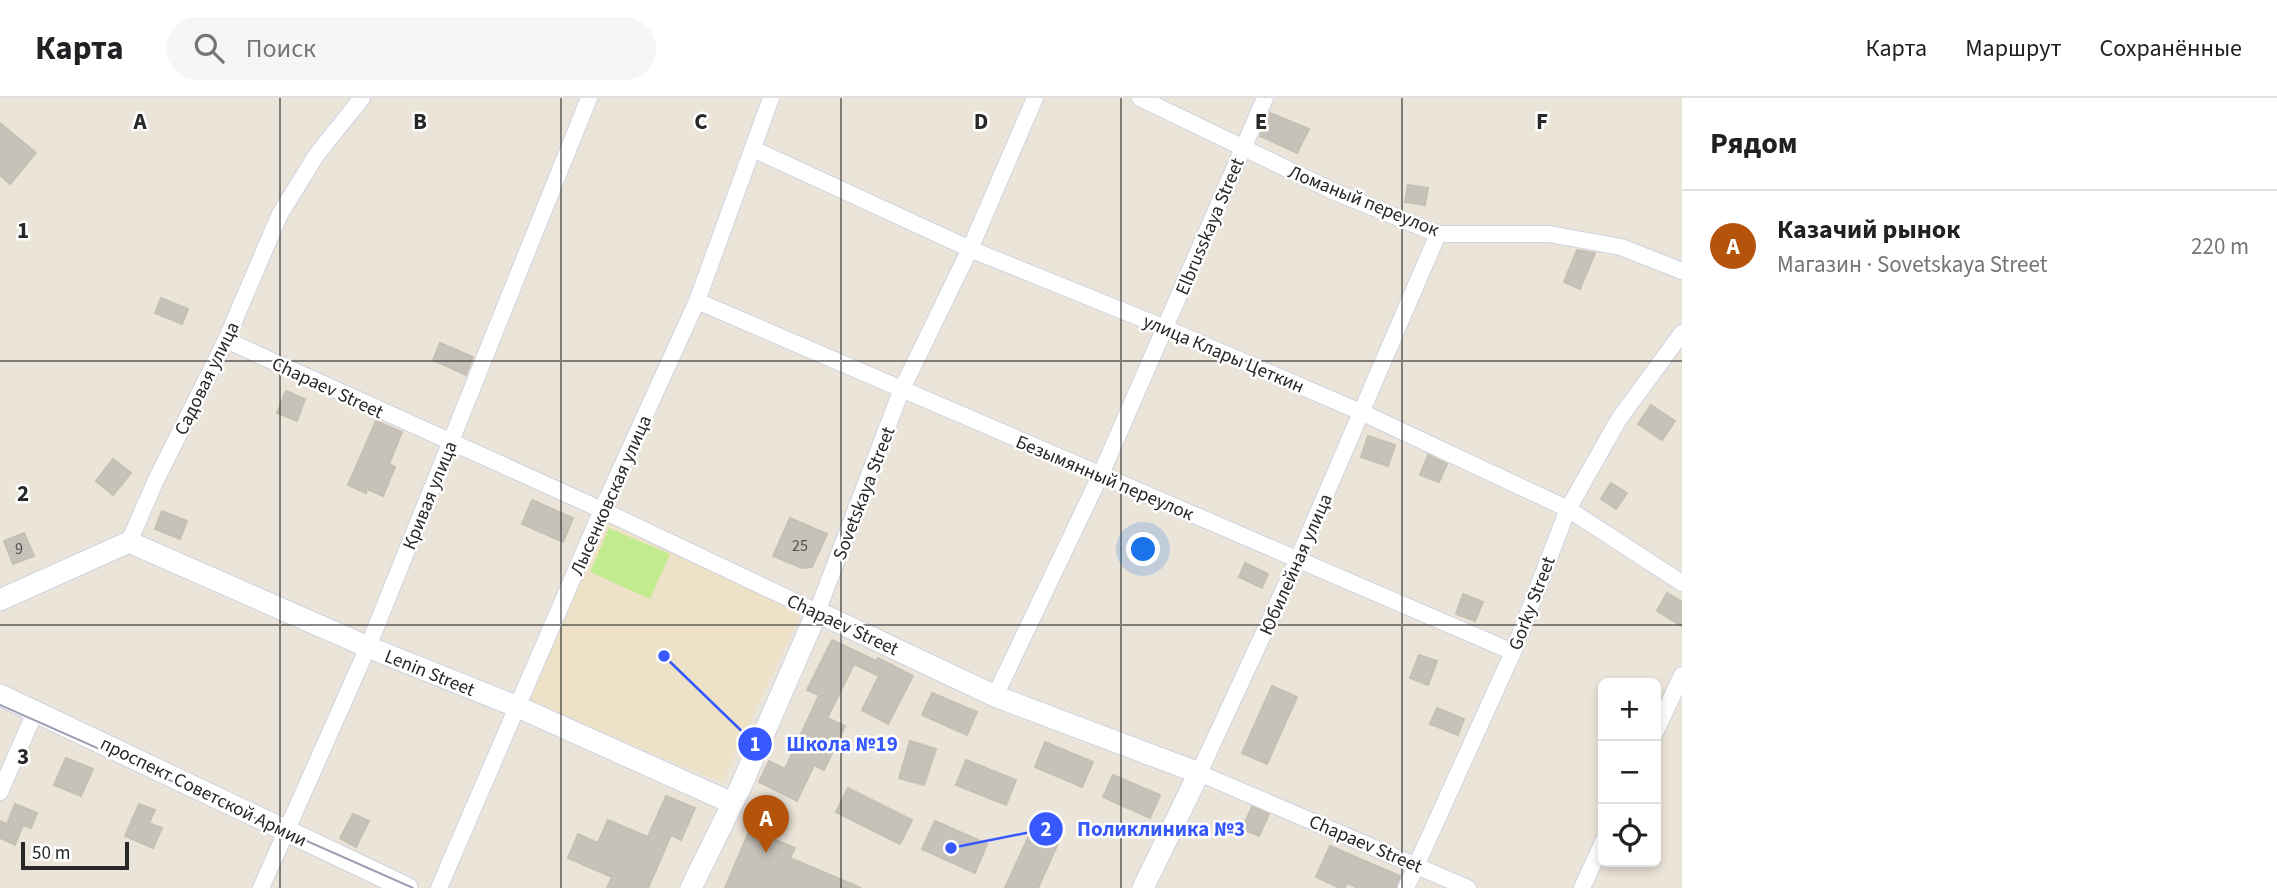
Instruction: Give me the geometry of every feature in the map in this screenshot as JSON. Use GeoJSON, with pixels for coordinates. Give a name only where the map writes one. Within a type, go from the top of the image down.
{"type":"FeatureCollection","features":[{"type":"Feature","properties":{"kind":"main road"},"geometry":{"type":"LineString","coordinates":[[0,600],[129,542]]}},
{"type":"Feature","properties":{"kind":"main road","name":"Lenin Street"},"geometry":{"type":"LineString","coordinates":[[129,542],[368,647],[518,707],[732,803]]}},
{"type":"Feature","properties":{"kind":"main road","name":"Chapaev Street"},"geometry":{"type":"LineString","coordinates":[[817,612],[995,696],[1199,773]]}},
{"type":"Feature","properties":{"kind":"main road","name":"Sovetskaya Street"},"geometry":{"type":"LineString","coordinates":[[691,888],[817,612]]}},
{"type":"Feature","properties":{"kind":"main road","name":"проспект Советской Армии"},"geometry":{"type":"LineString","coordinates":[[0,695],[407,888]]}},
{"type":"Feature","properties":{"kind":"main road","name":"Юбилейная улица"},"geometry":{"type":"LineString","coordinates":[[1143,888],[1199,773]]}},
{"type":"Feature","properties":{"kind":"street","name":"Садовая улица"},"geometry":{"type":"LineString","coordinates":[[129,542],[156,480],[226,340],[280,214],[317,154],[362,98]]}},
{"type":"Feature","properties":{"kind":"street","name":"Кривая улица"},"geometry":{"type":"LineString","coordinates":[[261,888],[368,647],[589,98]]}},
{"type":"Feature","properties":{"kind":"street","name":"Лысенковская улица"},"geometry":{"type":"LineString","coordinates":[[439,888],[602,510],[697,302],[771,98]]}},
{"type":"Feature","properties":{"kind":"street","name":"Sovetskaya Street"},"geometry":{"type":"LineString","coordinates":[[817,612],[901,391],[970,249],[1035,98]]}},
{"type":"Feature","properties":{"kind":"street","name":"Ломаный переулок"},"geometry":{"type":"LineString","coordinates":[[1140,98],[1335,192],[1437,234],[1549,234],[1621,247],[1682,271]]}},
{"type":"Feature","properties":{"kind":"street","name":"Elbrusskaya Street"},"geometry":{"type":"LineString","coordinates":[[995,696],[1101,474],[1265,98]]}},
{"type":"Feature","properties":{"kind":"street","name":"улица Клары Цеткин"},"geometry":{"type":"LineString","coordinates":[[753,149],[970,249],[1165,328],[1363,413],[1568,509],[1682,583]]}},
{"type":"Feature","properties":{"kind":"street","name":"Юбилейная улица"},"geometry":{"type":"LineString","coordinates":[[1199,773],[1363,413],[1437,234]]}},
{"type":"Feature","properties":{"kind":"street","name":"Безымянный переулок"},"geometry":{"type":"LineString","coordinates":[[697,302],[1513,652]]}},
{"type":"Feature","properties":{"kind":"street","name":"Gorky Street"},"geometry":{"type":"LineString","coordinates":[[1406,888],[1513,652],[1568,509],[1619,419],[1682,333]]}},
{"type":"Feature","properties":{"kind":"street","name":"Chapaev Street"},"geometry":{"type":"LineString","coordinates":[[226,340],[602,510],[817,612]]}},
{"type":"Feature","properties":{"kind":"street"},"geometry":{"type":"LineString","coordinates":[[1661,720],[1682,675]]}},
{"type":"Feature","properties":{"kind":"street"},"geometry":{"type":"LineString","coordinates":[[0,792],[36,710]]}},
{"type":"Feature","properties":{"kind":"street","name":"Chapaev Street"},"geometry":{"type":"LineString","coordinates":[[1199,773],[1468,888]]}},
{"type":"Feature","properties":{"kind":"street"},"geometry":{"type":"LineString","coordinates":[[1582,888],[1598,853]]}},
{"type":"Feature","properties":{"kind":"shaded area"},"geometry":{"type":"Polygon","coordinates":[[[604,515],[803,609],[722,782],[528,703],[604,515]]]}},
{"type":"Feature","properties":{"kind":"green space"},"geometry":{"type":"Polygon","coordinates":[[[609,528],[670,554],[650,599],[590,572],[609,528]]]}},
{"type":"Feature","properties":{"kind":"building"},"geometry":{"type":"Polygon","coordinates":[[[1270,113],[1309,129],[1297,153],[1260,136],[1270,113]]]}},
{"type":"Feature","properties":{"kind":"building"},"geometry":{"type":"Polygon","coordinates":[[[0,123],[36,153],[10,184],[0,175],[0,123]]]}},
{"type":"Feature","properties":{"kind":"building"},"geometry":{"type":"Polygon","coordinates":[[[1408,185],[1428,188],[1425,205],[1405,202],[1408,185]]]}},
{"type":"Feature","properties":{"kind":"building"},"geometry":{"type":"Polygon","coordinates":[[[1577,250],[1595,253],[1580,289],[1564,282],[1577,250]]]}},
{"type":"Feature","properties":{"kind":"building"},"geometry":{"type":"Polygon","coordinates":[[[161,298],[188,309],[182,324],[155,313],[161,298]]]}},
{"type":"Feature","properties":{"kind":"building"},"geometry":{"type":"Polygon","coordinates":[[[440,343],[473,357],[466,375],[433,360],[440,343]]]}},
{"type":"Feature","properties":{"kind":"building"},"geometry":{"type":"Polygon","coordinates":[[[286,391],[305,399],[297,421],[277,413],[286,391]]]}},
{"type":"Feature","properties":{"kind":"building"},"geometry":{"type":"Polygon","coordinates":[[[1651,405],[1675,421],[1662,440],[1638,424],[1651,405]]]}},
{"type":"Feature","properties":{"kind":"building"},"geometry":{"type":"Polygon","coordinates":[[[376,421],[402,432],[389,464],[395,467],[383,496],[367,489],[366,493],[348,485],[376,421]]]}},
{"type":"Feature","properties":{"kind":"building"},"geometry":{"type":"Polygon","coordinates":[[[1368,436],[1395,445],[1388,466],[1361,457],[1368,436]]]}},
{"type":"Feature","properties":{"kind":"building"},"geometry":{"type":"Polygon","coordinates":[[[1428,455],[1447,464],[1439,482],[1420,475],[1428,455]]]}},
{"type":"Feature","properties":{"kind":"building"},"geometry":{"type":"Polygon","coordinates":[[[113,459],[131,473],[113,495],[96,481],[113,459]]]}},
{"type":"Feature","properties":{"kind":"building"},"geometry":{"type":"Polygon","coordinates":[[[1611,483],[1627,493],[1616,509],[1601,499],[1611,483]]]}},
{"type":"Feature","properties":{"kind":"building"},"geometry":{"type":"Polygon","coordinates":[[[532,500],[573,518],[563,542],[522,524],[532,500]]]}},
{"type":"Feature","properties":{"kind":"building"},"geometry":{"type":"Polygon","coordinates":[[[162,511],[187,521],[180,539],[155,529],[162,511]]]}},
{"type":"Feature","properties":{"kind":"building"},"geometry":{"type":"Polygon","coordinates":[[[790,518],[827,534],[812,567],[802,568],[773,556],[790,518]]]}},
{"type":"Feature","properties":{"kind":"building"},"geometry":{"type":"Polygon","coordinates":[[[24,533],[34,556],[13,564],[4,541],[24,533]]]}},
{"type":"Feature","properties":{"kind":"building"},"geometry":{"type":"Polygon","coordinates":[[[1245,563],[1268,574],[1262,588],[1239,577],[1245,563]]]}},
{"type":"Feature","properties":{"kind":"building"},"geometry":{"type":"Polygon","coordinates":[[[1667,593],[1682,602],[1682,626],[1657,611],[1667,593]]]}},
{"type":"Feature","properties":{"kind":"building"},"geometry":{"type":"Polygon","coordinates":[[[1463,594],[1483,602],[1475,621],[1456,614],[1463,594]]]}},
{"type":"Feature","properties":{"kind":"building"},"geometry":{"type":"Polygon","coordinates":[[[832,640],[876,661],[878,658],[913,676],[888,724],[862,710],[879,676],[854,664],[827,718],[845,726],[824,770],[814,765],[797,801],[759,782],[769,761],[785,769],[819,695],[807,690],[832,640]]]}},
{"type":"Feature","properties":{"kind":"building"},"geometry":{"type":"Polygon","coordinates":[[[1419,655],[1437,661],[1428,685],[1410,678],[1419,655]]]}},
{"type":"Feature","properties":{"kind":"building"},"geometry":{"type":"Polygon","coordinates":[[[1272,686],[1297,697],[1267,764],[1242,753],[1272,686]]]}},
{"type":"Feature","properties":{"kind":"building"},"geometry":{"type":"Polygon","coordinates":[[[932,693],[977,712],[967,735],[922,715],[932,693]]]}},
{"type":"Feature","properties":{"kind":"building"},"geometry":{"type":"Polygon","coordinates":[[[1437,708],[1464,719],[1458,735],[1430,724],[1437,708]]]}},
{"type":"Feature","properties":{"kind":"building"},"geometry":{"type":"Polygon","coordinates":[[[910,741],[936,749],[924,785],[899,778],[910,741]]]}},
{"type":"Feature","properties":{"kind":"building"},"geometry":{"type":"Polygon","coordinates":[[[1045,742],[1093,762],[1082,787],[1035,767],[1045,742]]]}},
{"type":"Feature","properties":{"kind":"building"},"geometry":{"type":"Polygon","coordinates":[[[66,758],[93,769],[81,796],[54,785],[66,758]]]}},
{"type":"Feature","properties":{"kind":"building"},"geometry":{"type":"Polygon","coordinates":[[[966,760],[1016,780],[1006,805],[956,785],[966,760]]]}},
{"type":"Feature","properties":{"kind":"building"},"geometry":{"type":"Polygon","coordinates":[[[1113,775],[1160,795],[1150,818],[1103,797],[1113,775]]]}},
{"type":"Feature","properties":{"kind":"building"},"geometry":{"type":"Polygon","coordinates":[[[848,788],[912,820],[900,844],[836,812],[848,788]]]}},
{"type":"Feature","properties":{"kind":"building"},"geometry":{"type":"Polygon","coordinates":[[[666,796],[695,808],[681,840],[671,835],[648,888],[607,888],[612,877],[568,858],[578,834],[598,843],[608,820],[648,837],[666,796]]]}},
{"type":"Feature","properties":{"kind":"building"},"geometry":{"type":"Polygon","coordinates":[[[15,804],[37,813],[31,828],[23,825],[15,845],[0,838],[0,821],[7,824],[15,804]]]}},
{"type":"Feature","properties":{"kind":"building"},"geometry":{"type":"Polygon","coordinates":[[[139,804],[155,810],[149,823],[162,828],[153,848],[125,836],[139,804]]]}},
{"type":"Feature","properties":{"kind":"building"},"geometry":{"type":"Polygon","coordinates":[[[1252,807],[1269,814],[1259,836],[1242,829],[1252,807]]]}},
{"type":"Feature","properties":{"kind":"building"},"geometry":{"type":"Polygon","coordinates":[[[353,814],[369,821],[356,847],[340,838],[353,814]]]}},
{"type":"Feature","properties":{"kind":"building"},"geometry":{"type":"Polygon","coordinates":[[[1037,818],[1064,830],[1038,888],[1005,888],[1037,818]]]}},
{"type":"Feature","properties":{"kind":"building"},"geometry":{"type":"Polygon","coordinates":[[[935,821],[987,844],[975,873],[922,849],[935,821]]]}},
{"type":"Feature","properties":{"kind":"building"},"geometry":{"type":"Polygon","coordinates":[[[750,829],[795,848],[790,858],[861,888],[725,888],[750,829]]]}},
{"type":"Feature","properties":{"kind":"building"},"geometry":{"type":"Polygon","coordinates":[[[1330,846],[1400,876],[1396,888],[1358,888],[1347,883],[1345,888],[1340,888],[1316,877],[1330,846]]]}},
{"type":"Feature","properties":{"kind":"tram line"},"geometry":{"type":"LineString","coordinates":[[0,705],[413,888]]}},
{"type":"Feature","properties":{"kind":"place","name":"Школа №19"},"geometry":{"type":"Point","coordinates":[664,656]}},
{"type":"Feature","properties":{"kind":"place","name":"Поликлиника №3"},"geometry":{"type":"Point","coordinates":[951,848]}},
{"type":"Feature","properties":{"kind":"place","name":"Казачий рынок"},"geometry":{"type":"Point","coordinates":[766,853]}}]}
